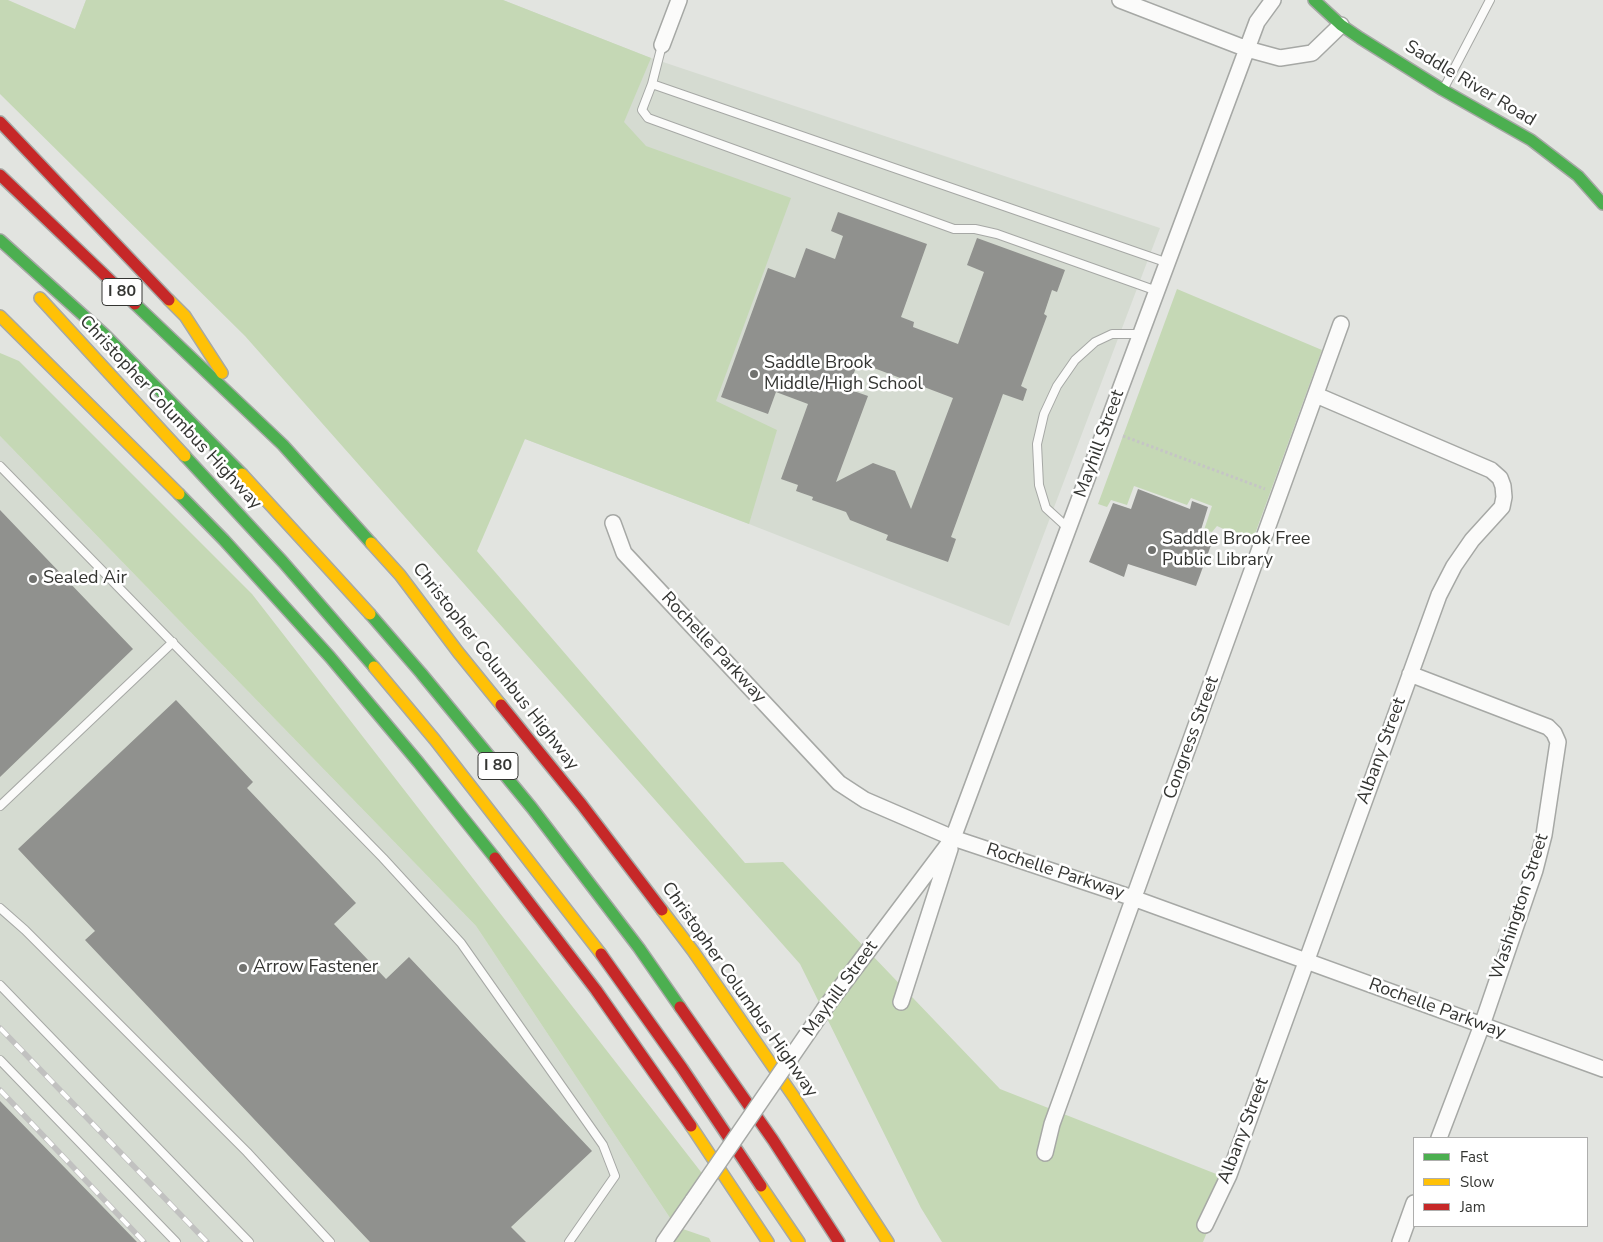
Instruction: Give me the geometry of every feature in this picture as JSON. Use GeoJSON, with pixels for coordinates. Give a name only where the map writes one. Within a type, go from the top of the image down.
{"type":"FeatureCollection","features":[{"type":"Feature","properties":{"kind":"main road","name":"Saddle River Road"},"geometry":{"type":"LineString","coordinates":[[1314,0],[1341,25],[1443,90],[1531,140],[1578,176],[1603,204]]}},
{"type":"Feature","properties":{"kind":"main road"},"geometry":{"type":"LineString","coordinates":[[0,122],[185,316],[244,408]]}},
{"type":"Feature","properties":{"kind":"main road","name":"Christopher Columbus Highway"},"geometry":{"type":"LineString","coordinates":[[0,175],[283,445],[400,575],[458,652],[547,760],[619,852],[698,959],[761,1048],[888,1242]]}},
{"type":"Feature","properties":{"kind":"main road","name":"Christopher Columbus Highway"},"geometry":{"type":"LineString","coordinates":[[0,240],[104,334],[218,448],[338,577],[421,673],[532,808],[639,948],[768,1132],[839,1242]]}},
{"type":"Feature","properties":{"kind":"main road","name":"Christopher Columbus Highway"},"geometry":{"type":"LineString","coordinates":[[34,291],[283,562],[446,754],[544,879],[620,981],[710,1108],[799,1242]]}},
{"type":"Feature","properties":{"kind":"main road"},"geometry":{"type":"LineString","coordinates":[[0,316],[160,474],[284,605],[478,835],[596,990],[698,1136],[768,1242]]}},
{"type":"Feature","properties":{"kind":"main road"},"geometry":{"type":"LineString","coordinates":[[21,353],[78,393]]}},
{"type":"Feature","properties":{"kind":"street"},"geometry":{"type":"LineString","coordinates":[[662,45],[679,0]]}},
{"type":"Feature","properties":{"kind":"street"},"geometry":{"type":"LineString","coordinates":[[1120,0],[1247,49],[1280,58],[1312,53],[1341,25]]}},
{"type":"Feature","properties":{"kind":"street","name":"Mayhill Street"},"geometry":{"type":"LineString","coordinates":[[901,1002],[953,838],[1257,22],[1273,0]]}},
{"type":"Feature","properties":{"kind":"street","name":"Congress Street"},"geometry":{"type":"LineString","coordinates":[[1045,1153],[1052,1124],[1341,324]]}},
{"type":"Feature","properties":{"kind":"street","name":"Albany Street"},"geometry":{"type":"LineString","coordinates":[[1205,1226],[1229,1175],[1439,595],[1454,566],[1472,540],[1502,507],[1504,496],[1500,478],[1492,470],[1316,395]]}},
{"type":"Feature","properties":{"kind":"street","name":"Rochelle Parkway"},"geometry":{"type":"LineString","coordinates":[[613,523],[624,553],[839,783],[865,800],[953,838],[1133,898],[1603,1069]]}},
{"type":"Feature","properties":{"kind":"street","name":"Washington Street"},"geometry":{"type":"LineString","coordinates":[[1410,674],[1548,727],[1554,733],[1558,742],[1544,835],[1538,861],[1482,1025],[1439,1137]]}},
{"type":"Feature","properties":{"kind":"street","name":"Mayhill Street"},"geometry":{"type":"LineString","coordinates":[[664,1242],[825,1008],[953,838]]}},
{"type":"Feature","properties":{"kind":"street"},"geometry":{"type":"LineString","coordinates":[[1400,1242],[1413,1206]]}},
{"type":"Feature","properties":{"kind":"lane"},"geometry":{"type":"LineString","coordinates":[[1443,90],[1490,0]]}},
{"type":"Feature","properties":{"kind":"lane"},"geometry":{"type":"LineString","coordinates":[[662,45],[652,84],[642,110],[648,118],[954,228],[975,228],[997,234],[1158,291]]}},
{"type":"Feature","properties":{"kind":"lane"},"geometry":{"type":"LineString","coordinates":[[652,84],[1168,263]]}},
{"type":"Feature","properties":{"kind":"lane"},"geometry":{"type":"LineString","coordinates":[[1069,529],[1046,508],[1038,485],[1037,444],[1044,414],[1057,386],[1075,360],[1095,342],[1112,334],[1142,334]]}},
{"type":"Feature","properties":{"kind":"lane"},"geometry":{"type":"LineString","coordinates":[[0,466],[383,858],[461,943],[603,1145],[615,1176],[569,1242]]}},
{"type":"Feature","properties":{"kind":"lane"},"geometry":{"type":"LineString","coordinates":[[0,806],[173,642]]}},
{"type":"Feature","properties":{"kind":"lane"},"geometry":{"type":"LineString","coordinates":[[0,908],[25,930],[247,1152],[330,1242]]}},
{"type":"Feature","properties":{"kind":"lane"},"geometry":{"type":"LineString","coordinates":[[0,985],[249,1242]]}},
{"type":"Feature","properties":{"kind":"lane"},"geometry":{"type":"LineString","coordinates":[[0,1060],[176,1242]]}},
{"type":"Feature","properties":{"kind":"path"},"geometry":{"type":"LineString","coordinates":[[1123,436],[1271,491]]}},
{"type":"Feature","properties":{"kind":"shaded area","name":"Saddle Brook Middle/High School"},"geometry":{"type":"Polygon","coordinates":[[[86,0],[503,0],[651,58],[1160,228],[1009,626],[525,439],[75,29],[86,0]]]}},
{"type":"Feature","properties":{"kind":"shaded area"},"geometry":{"type":"Polygon","coordinates":[[[0,436],[476,926],[676,1227],[666,1242],[0,1242],[0,436]]]}},
{"type":"Feature","properties":{"kind":"green space"},"geometry":{"type":"Polygon","coordinates":[[[0,0],[8,0],[75,29],[86,0],[503,0],[651,58],[624,122],[646,146],[791,198],[716,401],[777,430],[749,524],[525,439],[477,551],[745,863],[783,862],[1000,1089],[1229,1179],[1203,1242],[942,1242],[921,1208],[800,964],[245,336],[0,94],[0,0]]]}},
{"type":"Feature","properties":{"kind":"green space"},"geometry":{"type":"Polygon","coordinates":[[[1177,289],[1322,350],[1251,545],[1248,540],[1217,526],[1212,532],[1204,530],[1212,506],[1191,498],[1187,505],[1134,486],[1127,505],[1111,500],[1107,507],[1098,504],[1177,289]]]}},
{"type":"Feature","properties":{"kind":"green space"},"geometry":{"type":"Polygon","coordinates":[[[0,353],[19,361],[252,594],[708,1181],[677,1227],[709,1238],[711,1242],[666,1242],[676,1227],[476,926],[0,436],[0,353]]]}},
{"type":"Feature","properties":{"kind":"building"},"geometry":{"type":"Polygon","coordinates":[[[838,212],[927,244],[901,317],[914,322],[913,327],[958,344],[984,272],[967,265],[977,238],[1065,270],[1057,292],[1052,290],[1044,314],[1047,316],[1021,386],[1027,389],[1023,401],[1003,394],[951,537],[956,539],[948,562],[886,540],[888,535],[850,520],[846,512],[812,500],[813,497],[796,491],[798,485],[781,479],[808,404],[776,392],[768,414],[721,397],[768,268],[795,278],[806,248],[835,259],[843,236],[831,231],[838,212]],[[858,362],[848,389],[868,396],[836,482],[873,463],[895,471],[911,509],[953,398],[858,362]]]}},
{"type":"Feature","properties":{"kind":"building","name":"Saddle Brook Free Public Library"},"geometry":{"type":"Polygon","coordinates":[[[1138,489],[1190,509],[1192,501],[1208,507],[1200,533],[1214,537],[1196,586],[1128,564],[1124,577],[1089,562],[1113,503],[1131,509],[1138,489]]]}},
{"type":"Feature","properties":{"kind":"building","name":"Sealed Air"},"geometry":{"type":"Polygon","coordinates":[[[0,510],[133,649],[0,777],[0,510]]]}},
{"type":"Feature","properties":{"kind":"building","name":"Arrow Fastener"},"geometry":{"type":"Polygon","coordinates":[[[176,700],[253,782],[247,788],[356,903],[334,924],[386,979],[409,957],[592,1151],[511,1227],[526,1242],[370,1242],[85,940],[95,931],[18,849],[176,700]]]}},
{"type":"Feature","properties":{"kind":"building"},"geometry":{"type":"Polygon","coordinates":[[[0,1101],[137,1242],[0,1242],[0,1101]]]}},
{"type":"Feature","properties":{"kind":"railway"},"geometry":{"type":"LineString","coordinates":[[0,1028],[207,1242]]}},
{"type":"Feature","properties":{"kind":"railway"},"geometry":{"type":"LineString","coordinates":[[0,1090],[144,1242]]}},
{"type":"Feature","properties":{"kind":"traffic: fast"},"geometry":{"type":"LineString","coordinates":[[1314,0],[1341,25],[1360,38],[1443,90],[1531,140],[1578,176],[1603,204]]}},
{"type":"Feature","properties":{"kind":"traffic: fast"},"geometry":{"type":"LineString","coordinates":[[0,240],[104,334],[242,474]]}},
{"type":"Feature","properties":{"kind":"traffic: fast"},"geometry":{"type":"LineString","coordinates":[[135,304],[283,445],[371,543]]}},
{"type":"Feature","properties":{"kind":"traffic: fast"},"geometry":{"type":"LineString","coordinates":[[185,456],[283,562],[374,667]]}},
{"type":"Feature","properties":{"kind":"traffic: fast"},"geometry":{"type":"LineString","coordinates":[[179,494],[224,540],[330,657],[419,763],[495,858]]}},
{"type":"Feature","properties":{"kind":"traffic: fast"},"geometry":{"type":"LineString","coordinates":[[370,614],[532,808],[639,948],[680,1007]]}},
{"type":"Feature","properties":{"kind":"traffic: slow"},"geometry":{"type":"LineString","coordinates":[[40,298],[185,456]]}},
{"type":"Feature","properties":{"kind":"traffic: slow"},"geometry":{"type":"LineString","coordinates":[[169,300],[185,316],[222,373]]}},
{"type":"Feature","properties":{"kind":"traffic: slow"},"geometry":{"type":"LineString","coordinates":[[0,316],[179,494]]}},
{"type":"Feature","properties":{"kind":"traffic: slow"},"geometry":{"type":"LineString","coordinates":[[242,474],[370,614]]}},
{"type":"Feature","properties":{"kind":"traffic: slow"},"geometry":{"type":"LineString","coordinates":[[371,543],[400,575],[501,705]]}},
{"type":"Feature","properties":{"kind":"traffic: slow"},"geometry":{"type":"LineString","coordinates":[[374,667],[435,740],[601,954]]}},
{"type":"Feature","properties":{"kind":"traffic: slow"},"geometry":{"type":"LineString","coordinates":[[662,910],[693,951],[794,1097],[888,1242]]}},
{"type":"Feature","properties":{"kind":"traffic: slow"},"geometry":{"type":"LineString","coordinates":[[691,1126],[768,1242]]}},
{"type":"Feature","properties":{"kind":"traffic: slow"},"geometry":{"type":"LineString","coordinates":[[761,1186],[799,1242]]}},
{"type":"Feature","properties":{"kind":"traffic: jam"},"geometry":{"type":"LineString","coordinates":[[0,122],[169,300]]}},
{"type":"Feature","properties":{"kind":"traffic: jam"},"geometry":{"type":"LineString","coordinates":[[0,175],[135,304]]}},
{"type":"Feature","properties":{"kind":"traffic: jam"},"geometry":{"type":"LineString","coordinates":[[501,705],[582,805],[662,910]]}},
{"type":"Feature","properties":{"kind":"traffic: jam"},"geometry":{"type":"LineString","coordinates":[[495,858],[596,990],[691,1126]]}},
{"type":"Feature","properties":{"kind":"traffic: jam"},"geometry":{"type":"LineString","coordinates":[[601,954],[682,1068],[761,1186]]}},
{"type":"Feature","properties":{"kind":"traffic: jam"},"geometry":{"type":"LineString","coordinates":[[680,1007],[773,1140],[839,1242]]}},
{"type":"Feature","properties":{"kind":"place","name":"Saddle Brook Middle/High School"},"geometry":{"type":"Point","coordinates":[754,374]}},
{"type":"Feature","properties":{"kind":"place","name":"Saddle Brook Free Public Library"},"geometry":{"type":"Point","coordinates":[1152,550]}},
{"type":"Feature","properties":{"kind":"place","name":"Sealed Air"},"geometry":{"type":"Point","coordinates":[33,579]}},
{"type":"Feature","properties":{"kind":"place","name":"Arrow Fastener"},"geometry":{"type":"Point","coordinates":[243,968]}}]}
